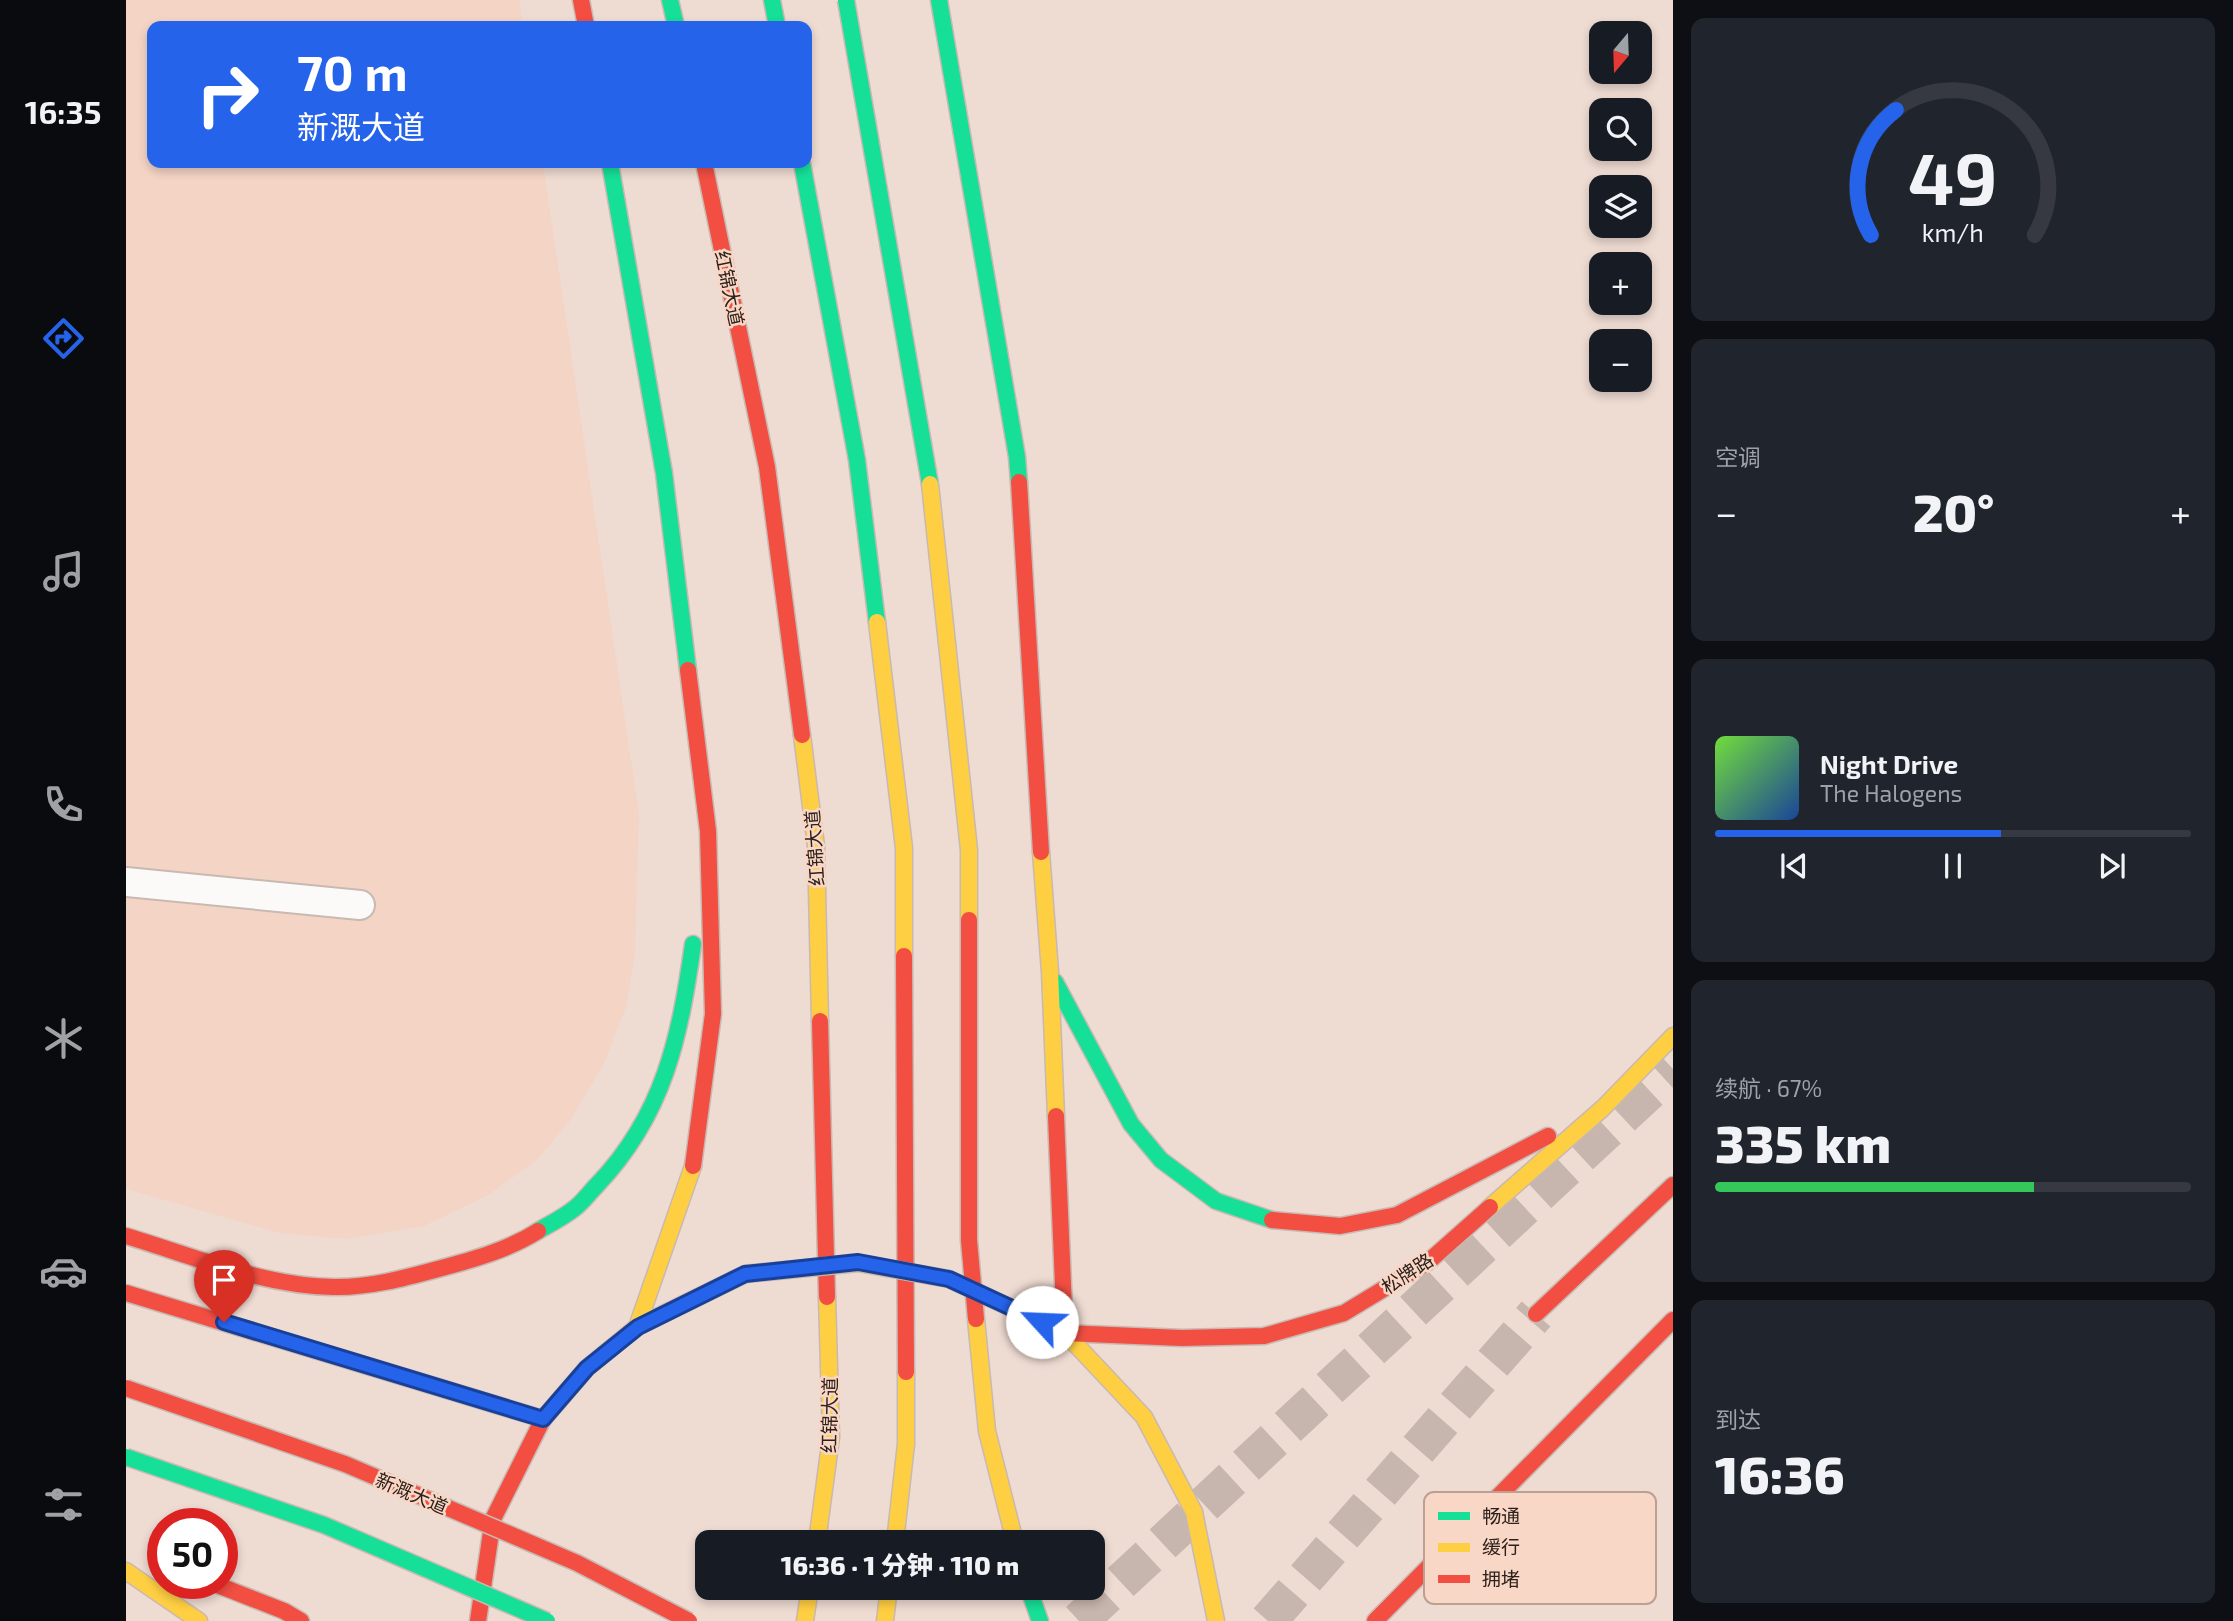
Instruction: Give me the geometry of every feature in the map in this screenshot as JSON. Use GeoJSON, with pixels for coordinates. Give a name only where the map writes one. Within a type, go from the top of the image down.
{"type":"FeatureCollection","features":[{"type":"Feature","properties":{"kind":"main road"},"geometry":{"type":"LineString","coordinates":[[581,0],[585,21]]}},
{"type":"Feature","properties":{"kind":"main road"},"geometry":{"type":"LineString","coordinates":[[670,0],[675,21]]}},
{"type":"Feature","properties":{"kind":"main road"},"geometry":{"type":"LineString","coordinates":[[772,0],[776,21]]}},
{"type":"Feature","properties":{"kind":"main road"},"geometry":{"type":"LineString","coordinates":[[846,0],[927,459],[969,850],[969,1240],[987,1431],[1013,1530]]}},
{"type":"Feature","properties":{"kind":"main road"},"geometry":{"type":"LineString","coordinates":[[939,0],[1017,457],[1050,972],[1065,1333]]}},
{"type":"Feature","properties":{"kind":"main road"},"geometry":{"type":"LineString","coordinates":[[611,168],[664,473],[708,831],[713,1014],[695,1160],[638,1327]]}},
{"type":"Feature","properties":{"kind":"main road","name":"红锦大道"},"geometry":{"type":"LineString","coordinates":[[705,168],[767,467],[816,846],[831,1437],[819,1530]]}},
{"type":"Feature","properties":{"kind":"main road"},"geometry":{"type":"LineString","coordinates":[[803,168],[857,460],[904,848],[906,1444],[896,1530]]}},
{"type":"Feature","properties":{"kind":"main road"},"geometry":{"type":"LineString","coordinates":[[126,1237],[272,1280],[334,1287],[396,1280],[462,1263],[522,1241],[575,1208],[613,1168],[644,1124],[670,1064],[686,994],[708,831]]}},
{"type":"Feature","properties":{"kind":"main road"},"geometry":{"type":"LineString","coordinates":[[1050,972],[1130,1124],[1161,1160],[1216,1201],[1274,1221],[1340,1226],[1397,1215],[1603,1108]]}},
{"type":"Feature","properties":{"kind":"main road","name":"松牌路"},"geometry":{"type":"LineString","coordinates":[[1065,1333],[1182,1338],[1264,1336],[1344,1313],[1428,1262],[1603,1108],[1673,1036]]}},
{"type":"Feature","properties":{"kind":"main road"},"geometry":{"type":"LineString","coordinates":[[1536,1314],[1673,1185]]}},
{"type":"Feature","properties":{"kind":"main road"},"geometry":{"type":"LineString","coordinates":[[126,1237],[187,1272]]}},
{"type":"Feature","properties":{"kind":"main road"},"geometry":{"type":"LineString","coordinates":[[478,1621],[493,1519],[543,1419],[587,1368],[638,1327],[745,1274],[858,1262],[949,1279],[1065,1333],[1144,1417],[1194,1512],[1216,1621]]}},
{"type":"Feature","properties":{"kind":"main road"},"geometry":{"type":"LineString","coordinates":[[126,1293],[543,1419]]}},
{"type":"Feature","properties":{"kind":"main road"},"geometry":{"type":"LineString","coordinates":[[1503,1492],[1673,1320]]}},
{"type":"Feature","properties":{"kind":"main road"},"geometry":{"type":"LineString","coordinates":[[286,1325],[347,1359]]}},
{"type":"Feature","properties":{"kind":"main road","name":"新溉大道"},"geometry":{"type":"LineString","coordinates":[[126,1388],[345,1464],[577,1563],[689,1621]]}},
{"type":"Feature","properties":{"kind":"main road"},"geometry":{"type":"LineString","coordinates":[[126,1457],[324,1525],[547,1621]]}},
{"type":"Feature","properties":{"kind":"main road"},"geometry":{"type":"LineString","coordinates":[[126,1571],[199,1621]]}},
{"type":"Feature","properties":{"kind":"main road"},"geometry":{"type":"LineString","coordinates":[[1375,1621],[1424,1572]]}},
{"type":"Feature","properties":{"kind":"main road"},"geometry":{"type":"LineString","coordinates":[[238,1593],[284,1611],[301,1621]]}},
{"type":"Feature","properties":{"kind":"main road"},"geometry":{"type":"LineString","coordinates":[[805,1621],[808,1600]]}},
{"type":"Feature","properties":{"kind":"main road"},"geometry":{"type":"LineString","coordinates":[[885,1621],[887,1600]]}},
{"type":"Feature","properties":{"kind":"main road"},"geometry":{"type":"LineString","coordinates":[[1033,1600],[1041,1621]]}},
{"type":"Feature","properties":{"kind":"lane"},"geometry":{"type":"LineString","coordinates":[[126,882],[360,905]]}},
{"type":"Feature","properties":{"kind":"shaded area"},"geometry":{"type":"Polygon","coordinates":[[[126,0],[519,0],[522,21],[147,21],[147,168],[544,168],[639,814],[635,953],[626,1007],[605,1061],[572,1118],[537,1160],[488,1195],[424,1226],[346,1239],[280,1233],[126,1189],[126,0]]]}},
{"type":"Feature","properties":{"kind":"tunnel"},"geometry":{"type":"LineString","coordinates":[[1079,1621],[1673,1069]]}},
{"type":"Feature","properties":{"kind":"tunnel"},"geometry":{"type":"LineString","coordinates":[[1268,1621],[1536,1314]]}},
{"type":"Feature","properties":{"kind":"traffic: fast"},"geometry":{"type":"LineString","coordinates":[[670,0],[675,21]]}},
{"type":"Feature","properties":{"kind":"traffic: fast"},"geometry":{"type":"LineString","coordinates":[[772,0],[776,21]]}},
{"type":"Feature","properties":{"kind":"traffic: fast"},"geometry":{"type":"LineString","coordinates":[[846,0],[930,484]]}},
{"type":"Feature","properties":{"kind":"traffic: fast"},"geometry":{"type":"LineString","coordinates":[[939,0],[1017,457],[1019,482]]}},
{"type":"Feature","properties":{"kind":"traffic: fast"},"geometry":{"type":"LineString","coordinates":[[611,168],[664,473],[688,670]]}},
{"type":"Feature","properties":{"kind":"traffic: fast"},"geometry":{"type":"LineString","coordinates":[[803,168],[857,460],[877,622]]}},
{"type":"Feature","properties":{"kind":"traffic: fast"},"geometry":{"type":"LineString","coordinates":[[538,1231],[581,1203],[620,1158],[638,1131],[653,1103],[675,1043],[693,944]]}},
{"type":"Feature","properties":{"kind":"traffic: fast"},"geometry":{"type":"LineString","coordinates":[[1055,982],[1131,1124],[1161,1160],[1216,1201],[1272,1220]]}},
{"type":"Feature","properties":{"kind":"traffic: fast"},"geometry":{"type":"LineString","coordinates":[[126,1457],[324,1525],[547,1621]]}},
{"type":"Feature","properties":{"kind":"traffic: fast"},"geometry":{"type":"LineString","coordinates":[[1033,1600],[1040,1621]]}},
{"type":"Feature","properties":{"kind":"traffic: slow"},"geometry":{"type":"LineString","coordinates":[[930,484],[969,850],[969,920]]}},
{"type":"Feature","properties":{"kind":"traffic: slow"},"geometry":{"type":"LineString","coordinates":[[877,622],[904,848],[904,956]]}},
{"type":"Feature","properties":{"kind":"traffic: slow"},"geometry":{"type":"LineString","coordinates":[[802,735],[816,846],[820,1021]]}},
{"type":"Feature","properties":{"kind":"traffic: slow"},"geometry":{"type":"LineString","coordinates":[[1041,852],[1050,972],[1056,1116]]}},
{"type":"Feature","properties":{"kind":"traffic: slow"},"geometry":{"type":"LineString","coordinates":[[1490,1207],[1603,1108],[1673,1036]]}},
{"type":"Feature","properties":{"kind":"traffic: slow"},"geometry":{"type":"LineString","coordinates":[[637,1327],[693,1166]]}},
{"type":"Feature","properties":{"kind":"traffic: slow"},"geometry":{"type":"LineString","coordinates":[[745,1274],[858,1263],[949,1279]]}},
{"type":"Feature","properties":{"kind":"traffic: slow"},"geometry":{"type":"LineString","coordinates":[[949,1279],[1065,1333],[1144,1417],[1194,1512],[1216,1621]]}},
{"type":"Feature","properties":{"kind":"traffic: slow"},"geometry":{"type":"LineString","coordinates":[[819,1530],[831,1437],[827,1297]]}},
{"type":"Feature","properties":{"kind":"traffic: slow"},"geometry":{"type":"LineString","coordinates":[[976,1319],[987,1431],[1012,1530]]}},
{"type":"Feature","properties":{"kind":"traffic: slow"},"geometry":{"type":"LineString","coordinates":[[896,1530],[906,1444],[906,1372]]}},
{"type":"Feature","properties":{"kind":"traffic: slow"},"geometry":{"type":"LineString","coordinates":[[126,1571],[199,1621]]}},
{"type":"Feature","properties":{"kind":"traffic: slow"},"geometry":{"type":"LineString","coordinates":[[805,1621],[808,1600]]}},
{"type":"Feature","properties":{"kind":"traffic: slow"},"geometry":{"type":"LineString","coordinates":[[885,1621],[887,1600]]}},
{"type":"Feature","properties":{"kind":"traffic: jam"},"geometry":{"type":"LineString","coordinates":[[581,0],[585,21]]}},
{"type":"Feature","properties":{"kind":"traffic: jam"},"geometry":{"type":"LineString","coordinates":[[705,168],[767,467],[802,735]]}},
{"type":"Feature","properties":{"kind":"traffic: jam"},"geometry":{"type":"LineString","coordinates":[[1019,482],[1041,852]]}},
{"type":"Feature","properties":{"kind":"traffic: jam"},"geometry":{"type":"LineString","coordinates":[[688,670],[708,831],[713,1014],[693,1166]]}},
{"type":"Feature","properties":{"kind":"traffic: jam"},"geometry":{"type":"LineString","coordinates":[[969,920],[969,1240],[976,1319]]}},
{"type":"Feature","properties":{"kind":"traffic: jam"},"geometry":{"type":"LineString","coordinates":[[904,956],[906,1372]]}},
{"type":"Feature","properties":{"kind":"traffic: jam"},"geometry":{"type":"LineString","coordinates":[[820,1021],[827,1297]]}},
{"type":"Feature","properties":{"kind":"traffic: jam"},"geometry":{"type":"LineString","coordinates":[[1056,1116],[1065,1333]]}},
{"type":"Feature","properties":{"kind":"traffic: jam"},"geometry":{"type":"LineString","coordinates":[[1272,1220],[1340,1226],[1397,1215],[1548,1136]]}},
{"type":"Feature","properties":{"kind":"traffic: jam"},"geometry":{"type":"LineString","coordinates":[[1536,1314],[1673,1185]]}},
{"type":"Feature","properties":{"kind":"traffic: jam"},"geometry":{"type":"LineString","coordinates":[[1065,1333],[1182,1338],[1264,1336],[1344,1313],[1428,1262],[1490,1207]]}},
{"type":"Feature","properties":{"kind":"traffic: jam"},"geometry":{"type":"LineString","coordinates":[[126,1236],[254,1276],[307,1285],[346,1287],[386,1282],[464,1262],[502,1249],[538,1231]]}},
{"type":"Feature","properties":{"kind":"traffic: jam"},"geometry":{"type":"LineString","coordinates":[[478,1621],[493,1519],[543,1419],[587,1368],[637,1327],[745,1274]]}},
{"type":"Feature","properties":{"kind":"traffic: jam"},"geometry":{"type":"LineString","coordinates":[[126,1293],[543,1419]]}},
{"type":"Feature","properties":{"kind":"traffic: jam"},"geometry":{"type":"LineString","coordinates":[[1503,1492],[1673,1320]]}},
{"type":"Feature","properties":{"kind":"traffic: jam"},"geometry":{"type":"LineString","coordinates":[[126,1388],[345,1464],[577,1563],[689,1621]]}},
{"type":"Feature","properties":{"kind":"traffic: jam"},"geometry":{"type":"LineString","coordinates":[[1375,1621],[1424,1572]]}},
{"type":"Feature","properties":{"kind":"traffic: jam"},"geometry":{"type":"LineString","coordinates":[[238,1593],[284,1611],[301,1621]]}},
{"type":"Feature","properties":{"kind":"route"},"geometry":{"type":"LineString","coordinates":[[224,1322],[543,1419],[587,1368],[638,1327],[745,1274],[858,1262],[949,1279],[1042,1322]]}}]}
